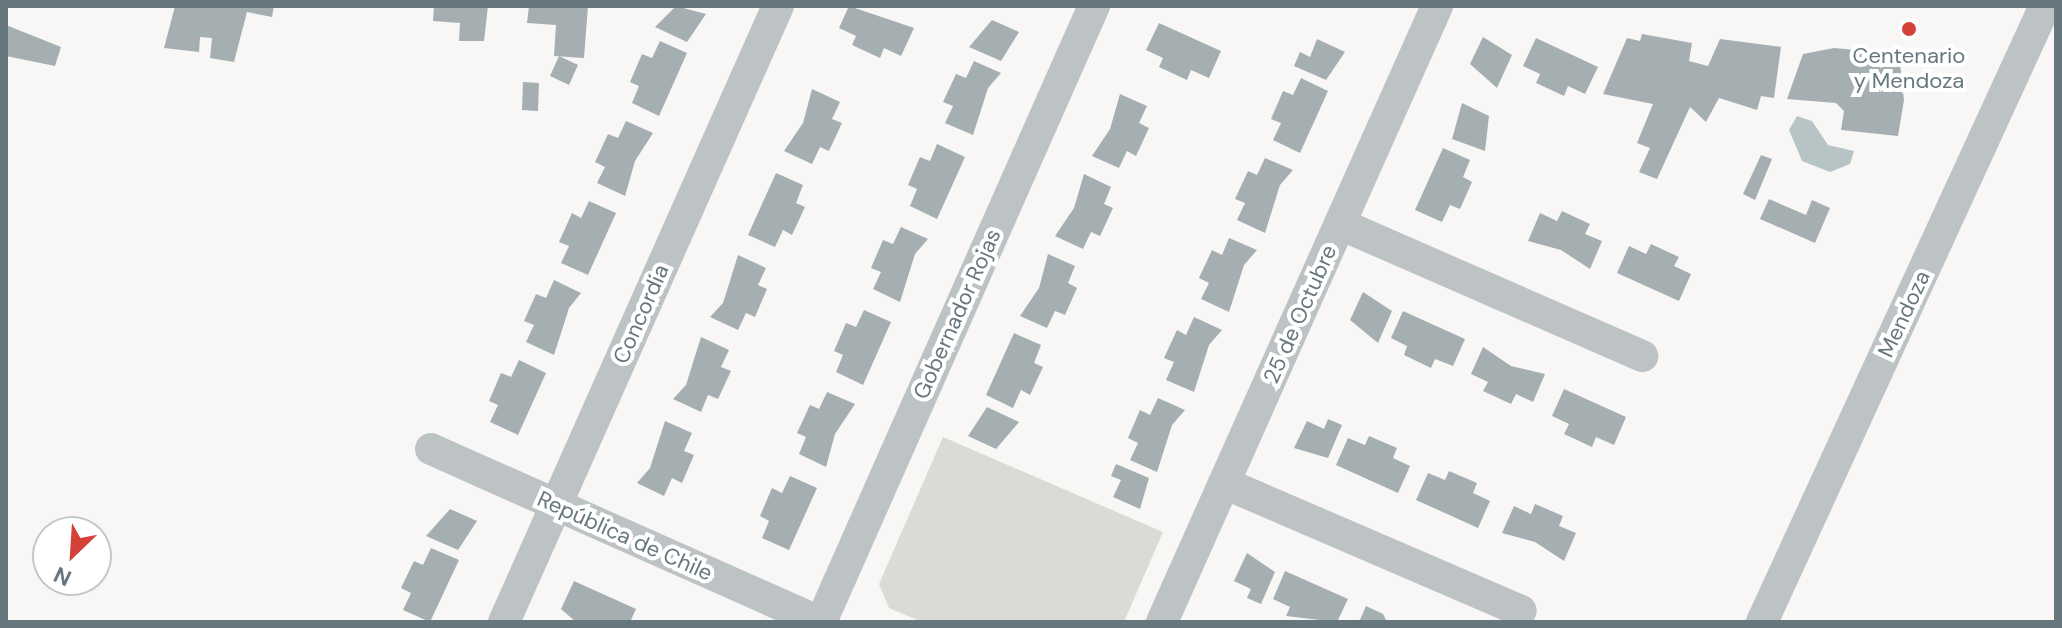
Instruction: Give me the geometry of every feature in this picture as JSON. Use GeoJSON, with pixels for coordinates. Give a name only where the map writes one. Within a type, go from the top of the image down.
{"type":"FeatureCollection","features":[{"type":"Feature","properties":{"kind":"street","name":"Concordia"},"geometry":{"type":"LineString","coordinates":[[504,622],[778,6]]}},
{"type":"Feature","properties":{"kind":"street","name":"Gobernador Rojas"},"geometry":{"type":"LineString","coordinates":[[820,622],[1094,6]]}},
{"type":"Feature","properties":{"kind":"street","name":"25 de Octubre"},"geometry":{"type":"LineString","coordinates":[[1162,622],[1437,6]]}},
{"type":"Feature","properties":{"kind":"street","name":"Mendoza"},"geometry":{"type":"LineString","coordinates":[[1762,622],[2045,6]]}},
{"type":"Feature","properties":{"kind":"street"},"geometry":{"type":"LineString","coordinates":[[1340,224],[1642,356]]}},
{"type":"Feature","properties":{"kind":"street","name":"República de Chile"},"geometry":{"type":"LineString","coordinates":[[431,449],[820,622]]}},
{"type":"Feature","properties":{"kind":"street"},"geometry":{"type":"LineString","coordinates":[[1224,483],[1521,611]]}},
{"type":"Feature","properties":{"kind":"shaded area"},"geometry":{"type":"Polygon","coordinates":[[[1797,116],[1812,121],[1828,145],[1854,151],[1850,164],[1830,172],[1802,161],[1789,130],[1797,116]]]}},
{"type":"Feature","properties":{"kind":"shaded area"},"geometry":{"type":"Polygon","coordinates":[[[943,437],[1163,532],[1124,622],[922,622],[889,608],[879,584],[943,437]]]}},
{"type":"Feature","properties":{"kind":"building"},"geometry":{"type":"Polygon","coordinates":[[[175,6],[274,6],[272,17],[247,12],[234,62],[210,58],[212,38],[200,37],[199,52],[164,48],[175,6]]]}},
{"type":"Feature","properties":{"kind":"building"},"geometry":{"type":"Polygon","coordinates":[[[434,6],[488,6],[484,41],[459,41],[460,23],[433,21],[434,6]]]}},
{"type":"Feature","properties":{"kind":"building"},"geometry":{"type":"Polygon","coordinates":[[[529,6],[588,6],[584,58],[554,56],[556,25],[527,23],[529,6]]]}},
{"type":"Feature","properties":{"kind":"building"},"geometry":{"type":"Polygon","coordinates":[[[676,6],[706,14],[687,42],[655,27],[676,6]]]}},
{"type":"Feature","properties":{"kind":"building"},"geometry":{"type":"Polygon","coordinates":[[[849,6],[914,28],[901,56],[884,48],[880,58],[852,45],[856,36],[839,28],[849,6]]]}},
{"type":"Feature","properties":{"kind":"building"},"geometry":{"type":"Polygon","coordinates":[[[992,20],[1019,32],[1001,61],[969,47],[992,20]]]}},
{"type":"Feature","properties":{"kind":"building"},"geometry":{"type":"Polygon","coordinates":[[[1159,23],[1221,51],[1209,78],[1191,70],[1187,80],[1159,67],[1163,58],[1146,50],[1159,23]]]}},
{"type":"Feature","properties":{"kind":"building"},"geometry":{"type":"Polygon","coordinates":[[[6,25],[61,47],[55,66],[6,56],[6,25]]]}},
{"type":"Feature","properties":{"kind":"building"},"geometry":{"type":"Polygon","coordinates":[[[1642,34],[1692,43],[1689,61],[1708,66],[1720,39],[1781,47],[1774,98],[1761,96],[1757,110],[1719,98],[1706,122],[1690,107],[1657,179],[1639,172],[1650,148],[1637,143],[1653,104],[1603,94],[1627,38],[1640,41],[1642,34]]]}},
{"type":"Feature","properties":{"kind":"building"},"geometry":{"type":"Polygon","coordinates":[[[1483,37],[1512,55],[1497,88],[1470,64],[1483,37]]]}},
{"type":"Feature","properties":{"kind":"building"},"geometry":{"type":"Polygon","coordinates":[[[1536,38],[1598,67],[1585,94],[1568,86],[1564,96],[1536,83],[1540,74],[1523,66],[1536,38]]]}},
{"type":"Feature","properties":{"kind":"building"},"geometry":{"type":"Polygon","coordinates":[[[1317,39],[1345,52],[1326,80],[1294,66],[1300,52],[1310,57],[1317,39]]]}},
{"type":"Feature","properties":{"kind":"building"},"geometry":{"type":"Polygon","coordinates":[[[660,41],[687,53],[659,116],[632,103],[639,86],[630,82],[642,54],[652,58],[660,41]]]}},
{"type":"Feature","properties":{"kind":"building"},"geometry":{"type":"Polygon","coordinates":[[[1834,48],[1899,54],[1904,100],[1898,136],[1841,130],[1844,111],[1836,103],[1787,99],[1803,54],[1834,48]]]}},
{"type":"Feature","properties":{"kind":"building"},"geometry":{"type":"Polygon","coordinates":[[[559,56],[578,65],[569,85],[550,76],[559,56]]]}},
{"type":"Feature","properties":{"kind":"building"},"geometry":{"type":"Polygon","coordinates":[[[974,61],[1001,73],[988,88],[973,135],[945,123],[953,106],[943,102],[956,74],[966,78],[974,61]]]}},
{"type":"Feature","properties":{"kind":"building"},"geometry":{"type":"Polygon","coordinates":[[[1301,78],[1328,91],[1300,153],[1273,140],[1281,123],[1271,119],[1283,91],[1293,95],[1301,78]]]}},
{"type":"Feature","properties":{"kind":"building"},"geometry":{"type":"Polygon","coordinates":[[[523,82],[539,83],[538,111],[522,110],[523,82]]]}},
{"type":"Feature","properties":{"kind":"building"},"geometry":{"type":"Polygon","coordinates":[[[812,89],[840,102],[832,119],[842,123],[829,151],[820,147],[812,164],[784,151],[803,123],[812,89]]]}},
{"type":"Feature","properties":{"kind":"building"},"geometry":{"type":"Polygon","coordinates":[[[1120,94],[1147,106],[1139,123],[1149,128],[1136,156],[1127,151],[1119,168],[1092,156],[1110,129],[1120,94]]]}},
{"type":"Feature","properties":{"kind":"building"},"geometry":{"type":"Polygon","coordinates":[[[1462,103],[1489,116],[1485,151],[1452,139],[1462,103]]]}},
{"type":"Feature","properties":{"kind":"building"},"geometry":{"type":"Polygon","coordinates":[[[626,121],[653,133],[635,161],[625,196],[597,183],[605,167],[595,162],[608,134],[618,138],[626,121]]]}},
{"type":"Feature","properties":{"kind":"building"},"geometry":{"type":"Polygon","coordinates":[[[937,144],[965,157],[937,219],[910,206],[917,189],[908,185],[920,157],[930,161],[937,144]]]}},
{"type":"Feature","properties":{"kind":"building"},"geometry":{"type":"Polygon","coordinates":[[[1443,148],[1470,160],[1463,177],[1472,182],[1460,209],[1450,205],[1442,222],[1415,210],[1443,148]]]}},
{"type":"Feature","properties":{"kind":"building"},"geometry":{"type":"Polygon","coordinates":[[[1761,155],[1772,159],[1755,200],[1743,194],[1761,155]]]}},
{"type":"Feature","properties":{"kind":"building"},"geometry":{"type":"Polygon","coordinates":[[[1265,158],[1293,170],[1280,185],[1265,233],[1237,220],[1245,203],[1235,199],[1248,171],[1257,175],[1265,158]]]}},
{"type":"Feature","properties":{"kind":"building"},"geometry":{"type":"Polygon","coordinates":[[[776,173],[803,185],[796,203],[805,207],[792,235],[783,230],[775,247],[748,235],[776,173]]]}},
{"type":"Feature","properties":{"kind":"building"},"geometry":{"type":"Polygon","coordinates":[[[1084,174],[1111,187],[1104,204],[1113,208],[1100,236],[1091,232],[1083,249],[1055,236],[1074,208],[1084,174]]]}},
{"type":"Feature","properties":{"kind":"building"},"geometry":{"type":"Polygon","coordinates":[[[1769,199],[1806,215],[1812,200],[1830,208],[1815,243],[1760,219],[1769,199]]]}},
{"type":"Feature","properties":{"kind":"building"},"geometry":{"type":"Polygon","coordinates":[[[589,201],[616,213],[588,275],[561,263],[569,246],[559,242],[572,213],[581,218],[589,201]]]}},
{"type":"Feature","properties":{"kind":"building"},"geometry":{"type":"Polygon","coordinates":[[[1562,211],[1590,224],[1585,234],[1602,241],[1590,269],[1561,250],[1528,241],[1540,213],[1557,221],[1562,211]]]}},
{"type":"Feature","properties":{"kind":"building"},"geometry":{"type":"Polygon","coordinates":[[[901,227],[928,239],[915,254],[900,302],[873,289],[881,272],[871,268],[883,240],[893,244],[901,227]]]}},
{"type":"Feature","properties":{"kind":"building"},"geometry":{"type":"Polygon","coordinates":[[[1229,238],[1257,250],[1244,265],[1229,312],[1201,299],[1209,283],[1199,278],[1212,250],[1222,255],[1229,238]]]}},
{"type":"Feature","properties":{"kind":"building"},"geometry":{"type":"Polygon","coordinates":[[[1651,244],[1679,257],[1674,266],[1691,274],[1679,301],[1617,273],[1629,246],[1646,254],[1651,244]]]}},
{"type":"Feature","properties":{"kind":"building"},"geometry":{"type":"Polygon","coordinates":[[[1048,254],[1075,266],[1068,283],[1077,288],[1065,315],[1055,311],[1047,328],[1020,316],[1039,288],[1048,254]]]}},
{"type":"Feature","properties":{"kind":"building"},"geometry":{"type":"Polygon","coordinates":[[[738,255],[766,268],[758,285],[767,289],[755,317],[746,313],[738,330],[710,317],[723,303],[738,255]]]}},
{"type":"Feature","properties":{"kind":"building"},"geometry":{"type":"Polygon","coordinates":[[[554,280],[581,293],[569,308],[554,355],[526,342],[534,325],[524,321],[536,294],[546,298],[554,280]]]}},
{"type":"Feature","properties":{"kind":"building"},"geometry":{"type":"Polygon","coordinates":[[[1363,292],[1392,311],[1378,343],[1350,320],[1363,292]]]}},
{"type":"Feature","properties":{"kind":"building"},"geometry":{"type":"Polygon","coordinates":[[[864,310],[891,322],[863,385],[836,372],[843,355],[834,351],[846,323],[856,327],[864,310]]]}},
{"type":"Feature","properties":{"kind":"building"},"geometry":{"type":"Polygon","coordinates":[[[1403,311],[1465,339],[1453,366],[1435,359],[1431,368],[1404,355],[1407,346],[1391,338],[1403,311]]]}},
{"type":"Feature","properties":{"kind":"building"},"geometry":{"type":"Polygon","coordinates":[[[1194,317],[1222,330],[1209,345],[1194,392],[1166,380],[1174,362],[1164,358],[1177,330],[1186,335],[1194,317]]]}},
{"type":"Feature","properties":{"kind":"building"},"geometry":{"type":"Polygon","coordinates":[[[1014,333],[1041,345],[1034,363],[1043,367],[1030,395],[1021,390],[1013,408],[986,395],[1014,333]]]}},
{"type":"Feature","properties":{"kind":"building"},"geometry":{"type":"Polygon","coordinates":[[[701,337],[729,350],[721,367],[731,371],[718,399],[708,395],[701,412],[673,399],[686,385],[701,337]]]}},
{"type":"Feature","properties":{"kind":"building"},"geometry":{"type":"Polygon","coordinates":[[[1483,347],[1511,366],[1545,374],[1533,402],[1516,394],[1511,404],[1483,391],[1488,382],[1471,374],[1483,347]]]}},
{"type":"Feature","properties":{"kind":"building"},"geometry":{"type":"Polygon","coordinates":[[[519,360],[546,373],[518,435],[490,422],[498,405],[489,401],[501,373],[511,377],[519,360]]]}},
{"type":"Feature","properties":{"kind":"building"},"geometry":{"type":"Polygon","coordinates":[[[1564,389],[1626,417],[1614,445],[1596,437],[1592,447],[1564,434],[1569,424],[1552,416],[1564,389]]]}},
{"type":"Feature","properties":{"kind":"building"},"geometry":{"type":"Polygon","coordinates":[[[827,392],[855,404],[835,434],[826,467],[799,454],[806,437],[797,433],[810,405],[819,409],[827,392]]]}},
{"type":"Feature","properties":{"kind":"building"},"geometry":{"type":"Polygon","coordinates":[[[1158,398],[1185,410],[1172,425],[1157,472],[1130,460],[1138,443],[1128,438],[1140,410],[1150,415],[1158,398]]]}},
{"type":"Feature","properties":{"kind":"building"},"geometry":{"type":"Polygon","coordinates":[[[987,407],[1019,422],[996,449],[968,436],[987,407]]]}},
{"type":"Feature","properties":{"kind":"building"},"geometry":{"type":"Polygon","coordinates":[[[1328,419],[1342,425],[1328,458],[1294,448],[1307,421],[1324,429],[1328,419]]]}},
{"type":"Feature","properties":{"kind":"building"},"geometry":{"type":"Polygon","coordinates":[[[665,421],[692,433],[684,451],[694,455],[682,483],[672,478],[664,496],[637,483],[650,468],[665,421]]]}},
{"type":"Feature","properties":{"kind":"building"},"geometry":{"type":"Polygon","coordinates":[[[1369,436],[1397,448],[1393,458],[1410,466],[1398,493],[1336,465],[1348,438],[1365,445],[1369,436]]]}},
{"type":"Feature","properties":{"kind":"building"},"geometry":{"type":"Polygon","coordinates":[[[1116,464],[1149,478],[1140,509],[1113,497],[1121,480],[1111,476],[1116,464]]]}},
{"type":"Feature","properties":{"kind":"building"},"geometry":{"type":"Polygon","coordinates":[[[1449,471],[1477,483],[1473,493],[1490,501],[1478,528],[1416,500],[1428,473],[1445,480],[1449,471]]]}},
{"type":"Feature","properties":{"kind":"building"},"geometry":{"type":"Polygon","coordinates":[[[790,476],[817,488],[789,550],[762,538],[769,521],[760,516],[772,488],[782,493],[790,476]]]}},
{"type":"Feature","properties":{"kind":"building"},"geometry":{"type":"Polygon","coordinates":[[[1535,504],[1563,516],[1559,526],[1576,533],[1564,561],[1535,542],[1502,533],[1514,506],[1531,514],[1535,504]]]}},
{"type":"Feature","properties":{"kind":"building"},"geometry":{"type":"Polygon","coordinates":[[[450,509],[477,521],[458,550],[426,536],[450,509]]]}},
{"type":"Feature","properties":{"kind":"building"},"geometry":{"type":"Polygon","coordinates":[[[431,548],[459,560],[430,622],[403,610],[411,593],[401,588],[414,561],[423,565],[431,548]]]}},
{"type":"Feature","properties":{"kind":"building"},"geometry":{"type":"Polygon","coordinates":[[[1247,553],[1275,572],[1261,604],[1247,598],[1251,589],[1234,581],[1247,553]]]}},
{"type":"Feature","properties":{"kind":"building"},"geometry":{"type":"Polygon","coordinates":[[[1285,571],[1348,599],[1337,622],[1286,616],[1290,607],[1273,599],[1285,571]]]}},
{"type":"Feature","properties":{"kind":"building"},"geometry":{"type":"Polygon","coordinates":[[[574,581],[636,609],[630,622],[576,622],[561,609],[574,581]]]}},
{"type":"Feature","properties":{"kind":"building"},"geometry":{"type":"Polygon","coordinates":[[[1366,606],[1383,614],[1387,622],[1359,622],[1366,606]]]}},
{"type":"Feature","properties":{"kind":"place","name":"Centenario y Mendoza"},"geometry":{"type":"Point","coordinates":[1909,29]}}]}
